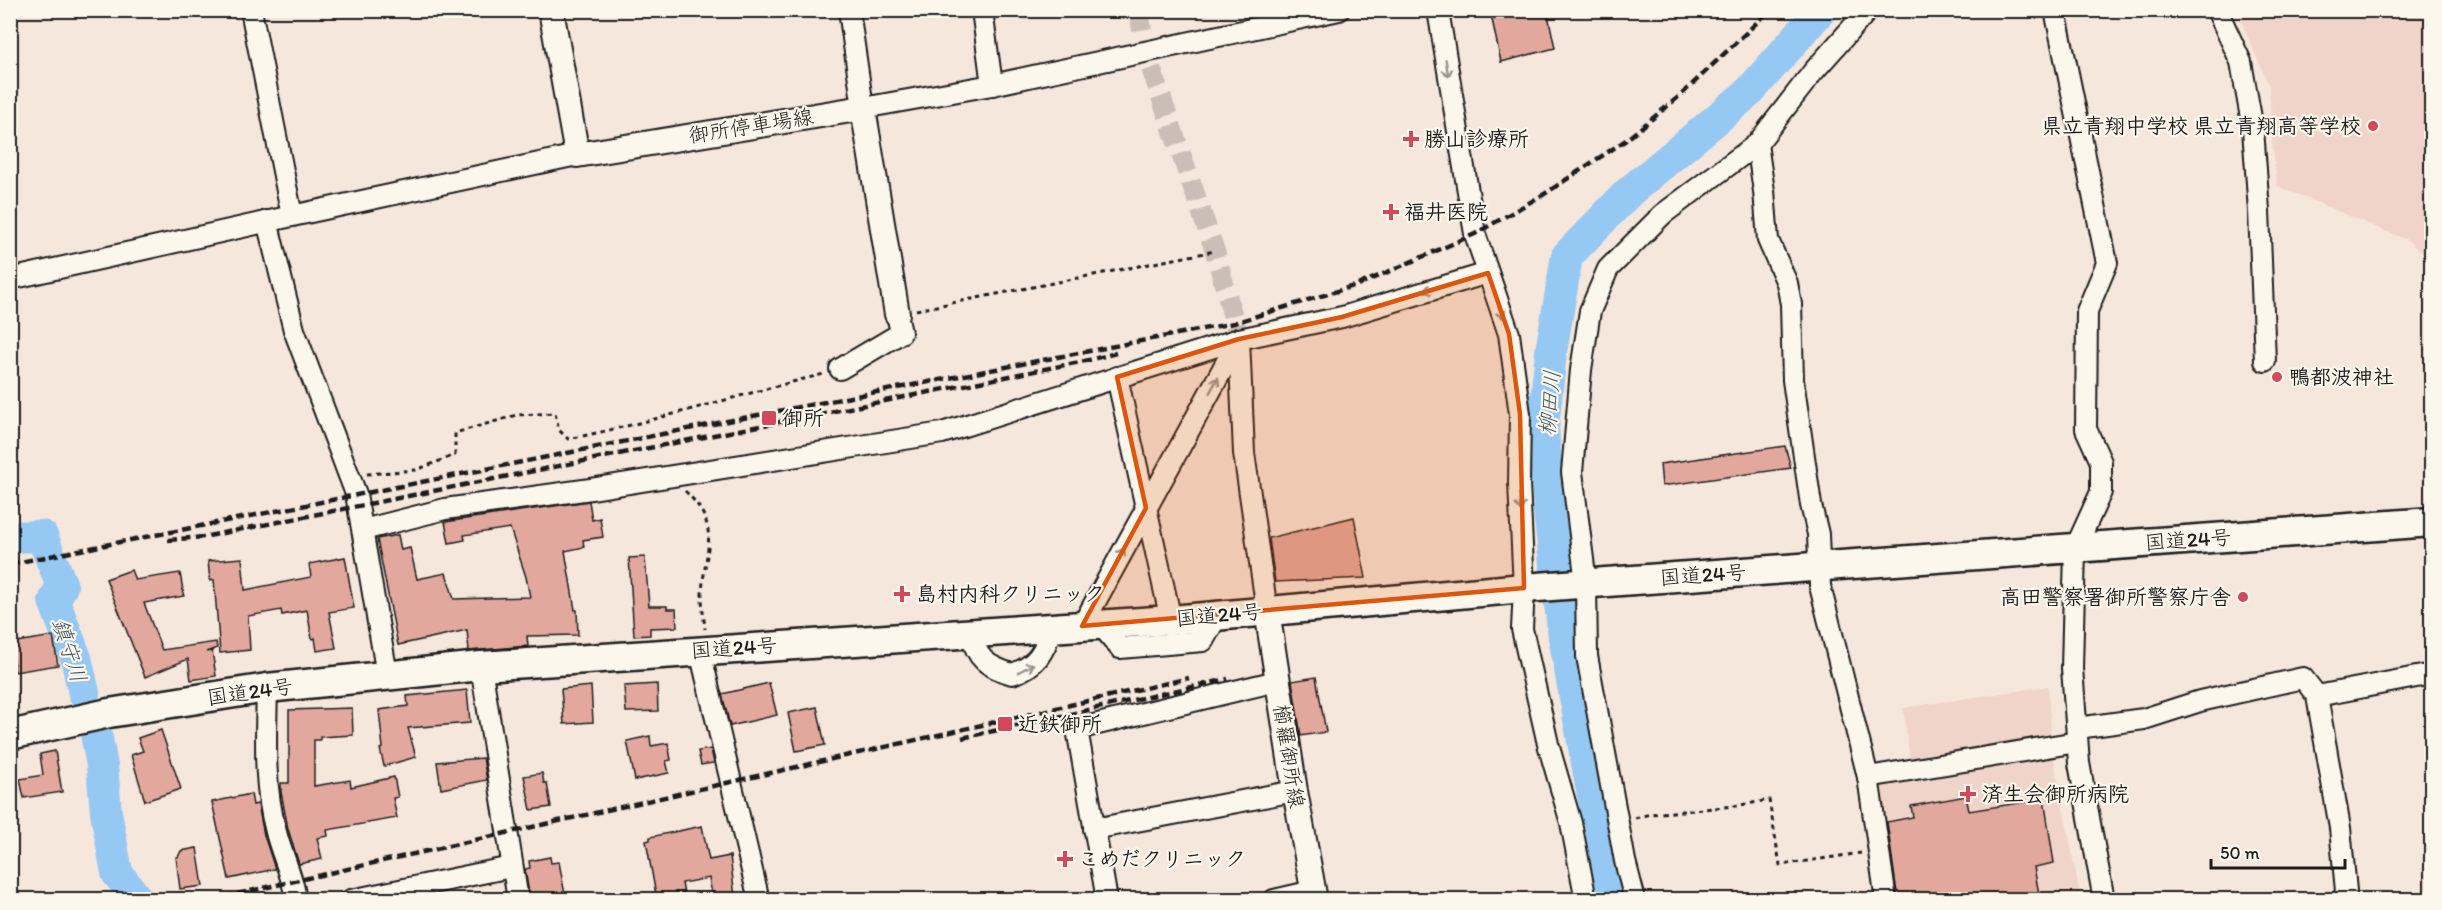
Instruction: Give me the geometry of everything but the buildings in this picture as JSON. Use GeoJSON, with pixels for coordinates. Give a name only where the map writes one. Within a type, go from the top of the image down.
{"type":"FeatureCollection","features":[{"type":"Feature","properties":{"kind":"highway","name":"国道24号"},"geometry":{"type":"LineString","coordinates":[[10,735],[110,713],[267,688],[481,666],[1171,620],[1531,587],[2432,522]]}},
{"type":"Feature","properties":{"kind":"main road"},"geometry":{"type":"LineString","coordinates":[[551,10],[577,155]]}},
{"type":"Feature","properties":{"kind":"main road"},"geometry":{"type":"LineString","coordinates":[[863,108],[897,314]]}},
{"type":"Feature","properties":{"kind":"main road","name":"御所停車場線"},"geometry":{"type":"LineString","coordinates":[[577,155],[863,108]]}},
{"type":"Feature","properties":{"kind":"main road","name":"櫛羅御所線"},"geometry":{"type":"LineString","coordinates":[[1267,611],[1314,895]]}},
{"type":"Feature","properties":{"kind":"street"},"geometry":{"type":"LineString","coordinates":[[251,10],[292,216]]}},
{"type":"Feature","properties":{"kind":"street"},"geometry":{"type":"LineString","coordinates":[[849,10],[863,108],[992,85],[1339,10]]}},
{"type":"Feature","properties":{"kind":"street"},"geometry":{"type":"LineString","coordinates":[[982,10],[992,85]]}},
{"type":"Feature","properties":{"kind":"street"},"geometry":{"type":"LineString","coordinates":[[1438,10],[1475,234],[1509,334],[1520,414],[1519,483],[1531,587],[1522,629],[1548,744],[1571,823],[1586,900]]}},
{"type":"Feature","properties":{"kind":"street"},"geometry":{"type":"LineString","coordinates":[[1635,900],[1587,656],[1580,584],[1572,472],[1581,370],[1590,311],[1608,269],[1655,222],[1757,144],[1813,72],[1868,10]]}},
{"type":"Feature","properties":{"kind":"street"},"geometry":{"type":"LineString","coordinates":[[2055,10],[2107,262],[2087,311],[2086,429],[2101,462],[2101,492],[2075,549],[2072,668],[2077,735],[2104,900]]}},
{"type":"Feature","properties":{"kind":"street"},"geometry":{"type":"LineString","coordinates":[[2217,10],[2241,62],[2253,129],[2265,361]]}},
{"type":"Feature","properties":{"kind":"street"},"geometry":{"type":"LineString","coordinates":[[1757,144],[1768,240],[1787,282],[1791,304],[1793,380],[1811,506],[1818,534],[1820,586],[1868,777],[1886,900]]}},
{"type":"Feature","properties":{"kind":"street"},"geometry":{"type":"LineString","coordinates":[[10,279],[577,155]]}},
{"type":"Feature","properties":{"kind":"street"},"geometry":{"type":"LineString","coordinates":[[267,221],[294,330],[356,494],[387,675]]}},
{"type":"Feature","properties":{"kind":"street"},"geometry":{"type":"LineString","coordinates":[[363,530],[445,509],[942,433],[1239,339],[1342,316],[1488,273]]}},
{"type":"Feature","properties":{"kind":"street"},"geometry":{"type":"LineString","coordinates":[[840,369],[901,333],[897,314]]}},
{"type":"Feature","properties":{"kind":"street"},"geometry":{"type":"LineString","coordinates":[[1217,616],[1203,641],[1120,648],[1092,625],[1146,508],[1239,339]]}},
{"type":"Feature","properties":{"kind":"street"},"geometry":{"type":"LineString","coordinates":[[1239,339],[1244,453],[1267,611]]}},
{"type":"Feature","properties":{"kind":"street"},"geometry":{"type":"LineString","coordinates":[[1117,377],[1171,620]]}},
{"type":"Feature","properties":{"kind":"street"},"geometry":{"type":"LineString","coordinates":[[971,633],[977,650],[991,668],[1012,674],[1036,662],[1045,648],[1052,628]]}},
{"type":"Feature","properties":{"kind":"street"},"geometry":{"type":"LineString","coordinates":[[700,651],[759,900]]}},
{"type":"Feature","properties":{"kind":"street"},"geometry":{"type":"LineString","coordinates":[[481,666],[518,900]]}},
{"type":"Feature","properties":{"kind":"street"},"geometry":{"type":"LineString","coordinates":[[2317,696],[2432,674]]}},
{"type":"Feature","properties":{"kind":"street"},"geometry":{"type":"LineString","coordinates":[[1868,777],[2077,735],[2144,719],[2200,701],[2303,678],[2317,696],[2340,828],[2346,891],[2343,900]]}},
{"type":"Feature","properties":{"kind":"street"},"geometry":{"type":"LineString","coordinates":[[1107,900],[1077,729],[1277,681]]}},
{"type":"Feature","properties":{"kind":"street"},"geometry":{"type":"LineString","coordinates":[[267,688],[265,774],[276,832],[295,894]]}},
{"type":"Feature","properties":{"kind":"street"},"geometry":{"type":"LineString","coordinates":[[1094,829],[1295,791]]}},
{"type":"Feature","properties":{"kind":"street"},"geometry":{"type":"LineString","coordinates":[[351,900],[511,867]]}},
{"type":"Feature","properties":{"kind":"street"},"geometry":{"type":"LineString","coordinates":[[1274,900],[1314,895]]}},
{"type":"Feature","properties":{"kind":"path"},"geometry":{"type":"LineString","coordinates":[[897,314],[1215,251]]}},
{"type":"Feature","properties":{"kind":"path"},"geometry":{"type":"LineString","coordinates":[[349,476],[416,470],[455,454],[455,433],[518,415],[555,413],[559,430],[568,439],[636,425],[840,369]]}},
{"type":"Feature","properties":{"kind":"path"},"geometry":{"type":"LineString","coordinates":[[668,476],[700,505],[711,541],[702,596],[706,632],[700,651]]}},
{"type":"Feature","properties":{"kind":"path"},"geometry":{"type":"LineString","coordinates":[[1618,822],[1651,814],[1769,801],[1780,865],[1879,851]]}},
{"type":"Feature","properties":{"kind":"highlighted area"},"geometry":{"type":"Polygon","coordinates":[[[1488,273],[1509,334],[1520,414],[1524,588],[1082,626],[1146,508],[1117,377],[1239,339],[1342,317],[1488,273]]]}},
{"type":"Feature","properties":{"kind":"shaded area"},"geometry":{"type":"Polygon","coordinates":[[[2237,11],[2431,11],[2431,261],[2407,240],[2277,186],[2269,86],[2237,11]]]}},
{"type":"Feature","properties":{"kind":"shaded area","name":"済生会御所病院"},"geometry":{"type":"Polygon","coordinates":[[[2048,686],[2052,750],[2081,899],[1893,899],[1871,766],[1910,760],[1903,708],[2048,686]]]}},
{"type":"Feature","properties":{"kind":"waterway","name":"柳田川"},"geometry":{"type":"LineString","coordinates":[[1612,900],[1564,637],[1550,520],[1543,427],[1551,352],[1567,256],[1629,192],[1748,93],[1821,10]]}},
{"type":"Feature","properties":{"kind":"waterway","name":"鎮守川"},"geometry":{"type":"LineString","coordinates":[[10,537],[42,536],[62,586],[54,601],[76,658],[84,693]]}},
{"type":"Feature","properties":{"kind":"waterway","name":"鎮守川"},"geometry":{"type":"LineString","coordinates":[[97,739],[106,812],[117,873],[138,900]]}},
{"type":"Feature","properties":{"kind":"tunnel"},"geometry":{"type":"LineString","coordinates":[[1139,10],[1145,51],[1215,251],[1239,339]]}},
{"type":"Feature","properties":{"kind":"railway"},"geometry":{"type":"LineString","coordinates":[[10,564],[1234,323],[1360,284],[1475,234],[1546,193],[1626,140],[1681,95],[1770,10]]}},
{"type":"Feature","properties":{"kind":"railway"},"geometry":{"type":"LineString","coordinates":[[168,540],[203,537],[1116,353]]}},
{"type":"Feature","properties":{"kind":"railway"},"geometry":{"type":"LineString","coordinates":[[211,900],[1189,678]]}},
{"type":"Feature","properties":{"kind":"railway"},"geometry":{"type":"LineString","coordinates":[[962,738],[1228,679]]}},
{"type":"Feature","properties":{"kind":"place","name":"県立青翔中学校 県立青翔高等学校"},"geometry":{"type":"Point","coordinates":[2373,126]}},
{"type":"Feature","properties":{"kind":"place","name":"勝山診療所"},"geometry":{"type":"Point","coordinates":[1411,139]}},
{"type":"Feature","properties":{"kind":"place","name":"福井医院"},"geometry":{"type":"Point","coordinates":[1391,212]}},
{"type":"Feature","properties":{"kind":"place","name":"鴨都波神社"},"geometry":{"type":"Point","coordinates":[2277,377]}},
{"type":"Feature","properties":{"kind":"place","name":"御所"},"geometry":{"type":"Point","coordinates":[769,418]}},
{"type":"Feature","properties":{"kind":"place","name":"島村内科クリニック"},"geometry":{"type":"Point","coordinates":[902,594]}},
{"type":"Feature","properties":{"kind":"place","name":"高田警察署御所警察庁舎"},"geometry":{"type":"Point","coordinates":[2243,597]}},
{"type":"Feature","properties":{"kind":"place","name":"近鉄御所"},"geometry":{"type":"Point","coordinates":[1005,724]}},
{"type":"Feature","properties":{"kind":"place","name":"済生会御所病院"},"geometry":{"type":"Point","coordinates":[1968,794]}},
{"type":"Feature","properties":{"kind":"place","name":"こめだクリニック"},"geometry":{"type":"Point","coordinates":[1065,859]}}]}
